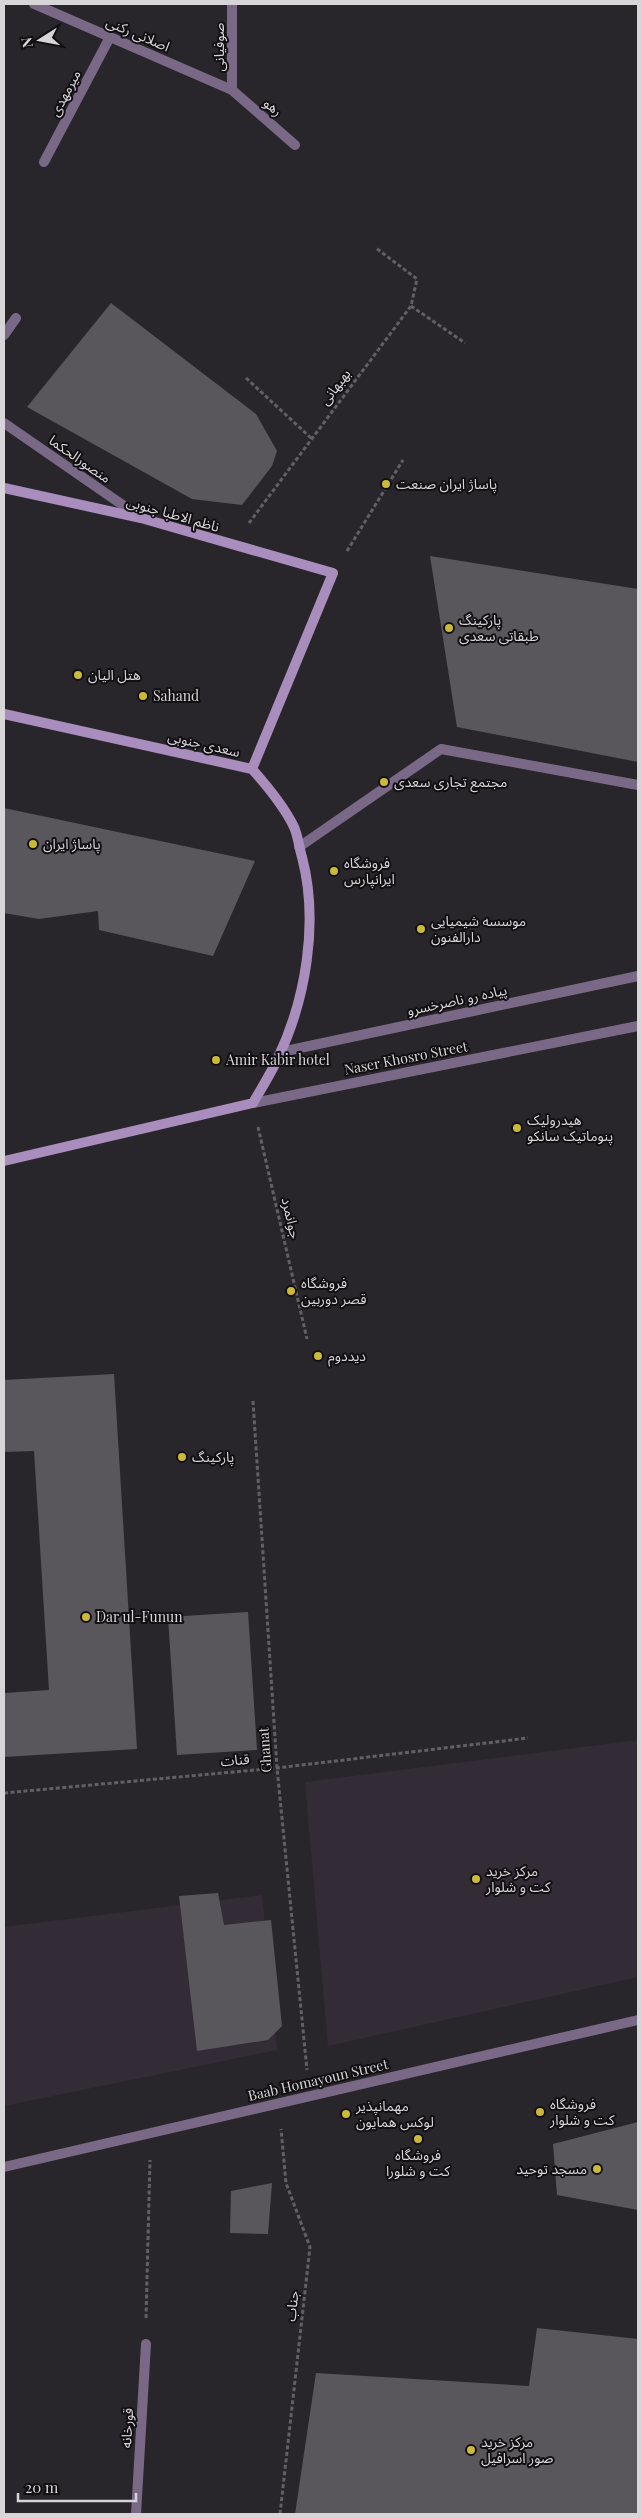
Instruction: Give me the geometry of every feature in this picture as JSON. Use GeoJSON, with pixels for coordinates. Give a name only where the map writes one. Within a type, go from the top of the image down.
{"type":"FeatureCollection","features":[{"type":"Feature","properties":{"kind":"main road","name":"ناظم الاطبا جنوبی"},"geometry":{"type":"LineString","coordinates":[[4,488],[141,518],[232,546],[333,573]]}},
{"type":"Feature","properties":{"kind":"main road"},"geometry":{"type":"LineString","coordinates":[[252,769],[333,573]]}},
{"type":"Feature","properties":{"kind":"main road","name":"سعدی جنوبی"},"geometry":{"type":"LineString","coordinates":[[4,714],[252,769],[272,790],[295,828],[307,878],[309,930],[304,975],[280,1052],[253,1103]]}},
{"type":"Feature","properties":{"kind":"main road","name":"Naser Khosro Street"},"geometry":{"type":"LineString","coordinates":[[4,1160],[253,1103]]}},
{"type":"Feature","properties":{"kind":"street","name":"اصلانی رکنی"},"geometry":{"type":"LineString","coordinates":[[34,4],[232,90]]}},
{"type":"Feature","properties":{"kind":"street","name":"صوفیانی"},"geometry":{"type":"LineString","coordinates":[[232,4],[232,90]]}},
{"type":"Feature","properties":{"kind":"street","name":"میرمهدی"},"geometry":{"type":"LineString","coordinates":[[44,162],[110,37]]}},
{"type":"Feature","properties":{"kind":"street","name":"رهو"},"geometry":{"type":"LineString","coordinates":[[232,90],[295,145]]}},
{"type":"Feature","properties":{"kind":"street"},"geometry":{"type":"LineString","coordinates":[[4,336],[16,318]]}},
{"type":"Feature","properties":{"kind":"street","name":"منصورالحکما"},"geometry":{"type":"LineString","coordinates":[[4,423],[141,518]]}},
{"type":"Feature","properties":{"kind":"street"},"geometry":{"type":"LineString","coordinates":[[299,847],[441,749],[638,785]]}},
{"type":"Feature","properties":{"kind":"street","name":"پیاده رو ناصرخسرو"},"geometry":{"type":"LineString","coordinates":[[280,1052],[638,976]]}},
{"type":"Feature","properties":{"kind":"street","name":"Naser Khosro Street"},"geometry":{"type":"LineString","coordinates":[[253,1103],[638,1026]]}},
{"type":"Feature","properties":{"kind":"street","name":"Baab Homayoun Street"},"geometry":{"type":"LineString","coordinates":[[4,2167],[638,2020]]}},
{"type":"Feature","properties":{"kind":"street","name":"قورخانه"},"geometry":{"type":"LineString","coordinates":[[136,2514],[146,2344]]}},
{"type":"Feature","properties":{"kind":"path","name":"بهبهانی"},"geometry":{"type":"LineString","coordinates":[[232,546],[411,306],[417,279],[376,248]]}},
{"type":"Feature","properties":{"kind":"path"},"geometry":{"type":"LineString","coordinates":[[411,306],[465,343]]}},
{"type":"Feature","properties":{"kind":"path"},"geometry":{"type":"LineString","coordinates":[[246,378],[311,438]]}},
{"type":"Feature","properties":{"kind":"path"},"geometry":{"type":"LineString","coordinates":[[333,573],[404,460]]}},
{"type":"Feature","properties":{"kind":"path","name":"جوانمرد"},"geometry":{"type":"LineString","coordinates":[[253,1103],[307,1339]]}},
{"type":"Feature","properties":{"kind":"path","name":"Ghanat"},"geometry":{"type":"LineString","coordinates":[[253,1401],[278,1768],[309,2096]]}},
{"type":"Feature","properties":{"kind":"path","name":"قنات"},"geometry":{"type":"LineString","coordinates":[[4,1793],[278,1768],[528,1738]]}},
{"type":"Feature","properties":{"kind":"path","name":"جناب"},"geometry":{"type":"LineString","coordinates":[[278,2103],[286,2183],[310,2248],[280,2514]]}},
{"type":"Feature","properties":{"kind":"path"},"geometry":{"type":"LineString","coordinates":[[146,2344],[151,2133]]}},
{"type":"Feature","properties":{"kind":"shaded area","name":"مرکز خرید کت و شلوار"},"geometry":{"type":"Polygon","coordinates":[[[638,1740],[638,1977],[328,2046],[305,1782],[638,1740]]]}},
{"type":"Feature","properties":{"kind":"shaded area"},"geometry":{"type":"Polygon","coordinates":[[[262,1895],[277,2050],[4,2106],[4,1927],[262,1895]]]}},
{"type":"Feature","properties":{"kind":"building"},"geometry":{"type":"Polygon","coordinates":[[[111,303],[256,414],[277,451],[272,466],[242,505],[192,499],[27,407],[111,303]]]}},
{"type":"Feature","properties":{"kind":"building"},"geometry":{"type":"Polygon","coordinates":[[[430,556],[638,589],[638,762],[457,727],[430,556]]]}},
{"type":"Feature","properties":{"kind":"building"},"geometry":{"type":"Polygon","coordinates":[[[4,808],[255,861],[213,956],[99,930],[98,911],[39,919],[4,913],[4,808]]]}},
{"type":"Feature","properties":{"kind":"building","name":"Dar ul-Funun"},"geometry":{"type":"Polygon","coordinates":[[[114,1374],[137,1749],[4,1757],[4,1693],[49,1690],[34,1451],[4,1452],[4,1380],[114,1374]]]}},
{"type":"Feature","properties":{"kind":"building"},"geometry":{"type":"Polygon","coordinates":[[[248,1612],[257,1750],[177,1755],[168,1617],[248,1612]]]}},
{"type":"Feature","properties":{"kind":"building"},"geometry":{"type":"Polygon","coordinates":[[[218,1893],[224,1925],[271,1920],[282,2026],[268,2040],[197,2051],[179,1896],[218,1893]]]}},
{"type":"Feature","properties":{"kind":"building","name":"مسجد توحید"},"geometry":{"type":"Polygon","coordinates":[[[638,2122],[638,2210],[557,2195],[553,2144],[638,2122]]]}},
{"type":"Feature","properties":{"kind":"building"},"geometry":{"type":"Polygon","coordinates":[[[272,2183],[268,2234],[230,2233],[231,2191],[272,2183]]]}},
{"type":"Feature","properties":{"kind":"building","name":"مرکز خرید صور اسرافیل"},"geometry":{"type":"Polygon","coordinates":[[[537,2328],[638,2339],[638,2514],[295,2514],[316,2373],[529,2386],[537,2328]]]}},
{"type":"Feature","properties":{"kind":"place","name":"پاساژ ایران صنعت"},"geometry":{"type":"Point","coordinates":[386,484]}},
{"type":"Feature","properties":{"kind":"place","name":"پارکینگ طبقاتی سعدی"},"geometry":{"type":"Point","coordinates":[449,628]}},
{"type":"Feature","properties":{"kind":"place","name":"هتل الیان"},"geometry":{"type":"Point","coordinates":[78,675]}},
{"type":"Feature","properties":{"kind":"place","name":"Sahand"},"geometry":{"type":"Point","coordinates":[143,696]}},
{"type":"Feature","properties":{"kind":"place","name":"مجتمع تجاری سعدی"},"geometry":{"type":"Point","coordinates":[384,782]}},
{"type":"Feature","properties":{"kind":"place","name":"پاساژ ایران"},"geometry":{"type":"Point","coordinates":[33,844]}},
{"type":"Feature","properties":{"kind":"place","name":"فروشگاه ایرانپارس"},"geometry":{"type":"Point","coordinates":[334,871]}},
{"type":"Feature","properties":{"kind":"place","name":"موسسه شیمیایی دارالفنون"},"geometry":{"type":"Point","coordinates":[421,929]}},
{"type":"Feature","properties":{"kind":"place","name":"Amir Kabir hotel"},"geometry":{"type":"Point","coordinates":[216,1060]}},
{"type":"Feature","properties":{"kind":"place","name":"هیدرولیک پنوماتیک سانکو"},"geometry":{"type":"Point","coordinates":[517,1128]}},
{"type":"Feature","properties":{"kind":"place","name":"فروشگاه قصر دوربین"},"geometry":{"type":"Point","coordinates":[291,1291]}},
{"type":"Feature","properties":{"kind":"place","name":"دیددوم"},"geometry":{"type":"Point","coordinates":[318,1356]}},
{"type":"Feature","properties":{"kind":"place","name":"پارکینگ"},"geometry":{"type":"Point","coordinates":[182,1457]}},
{"type":"Feature","properties":{"kind":"place","name":"Dar ul-Funun"},"geometry":{"type":"Point","coordinates":[86,1617]}},
{"type":"Feature","properties":{"kind":"place","name":"مرکز خرید کت و شلوار"},"geometry":{"type":"Point","coordinates":[476,1879]}},
{"type":"Feature","properties":{"kind":"place","name":"فروشگاه کت و شلوار"},"geometry":{"type":"Point","coordinates":[540,2112]}},
{"type":"Feature","properties":{"kind":"place","name":"مهمانپذیر لوکس همایون"},"geometry":{"type":"Point","coordinates":[346,2114]}},
{"type":"Feature","properties":{"kind":"place","name":"فروشگاه کت و شلورا"},"geometry":{"type":"Point","coordinates":[418,2139]}},
{"type":"Feature","properties":{"kind":"place","name":"مسجد توحید"},"geometry":{"type":"Point","coordinates":[597,2169]}},
{"type":"Feature","properties":{"kind":"place","name":"مرکز خرید صور اسرافیل"},"geometry":{"type":"Point","coordinates":[471,2450]}}]}
